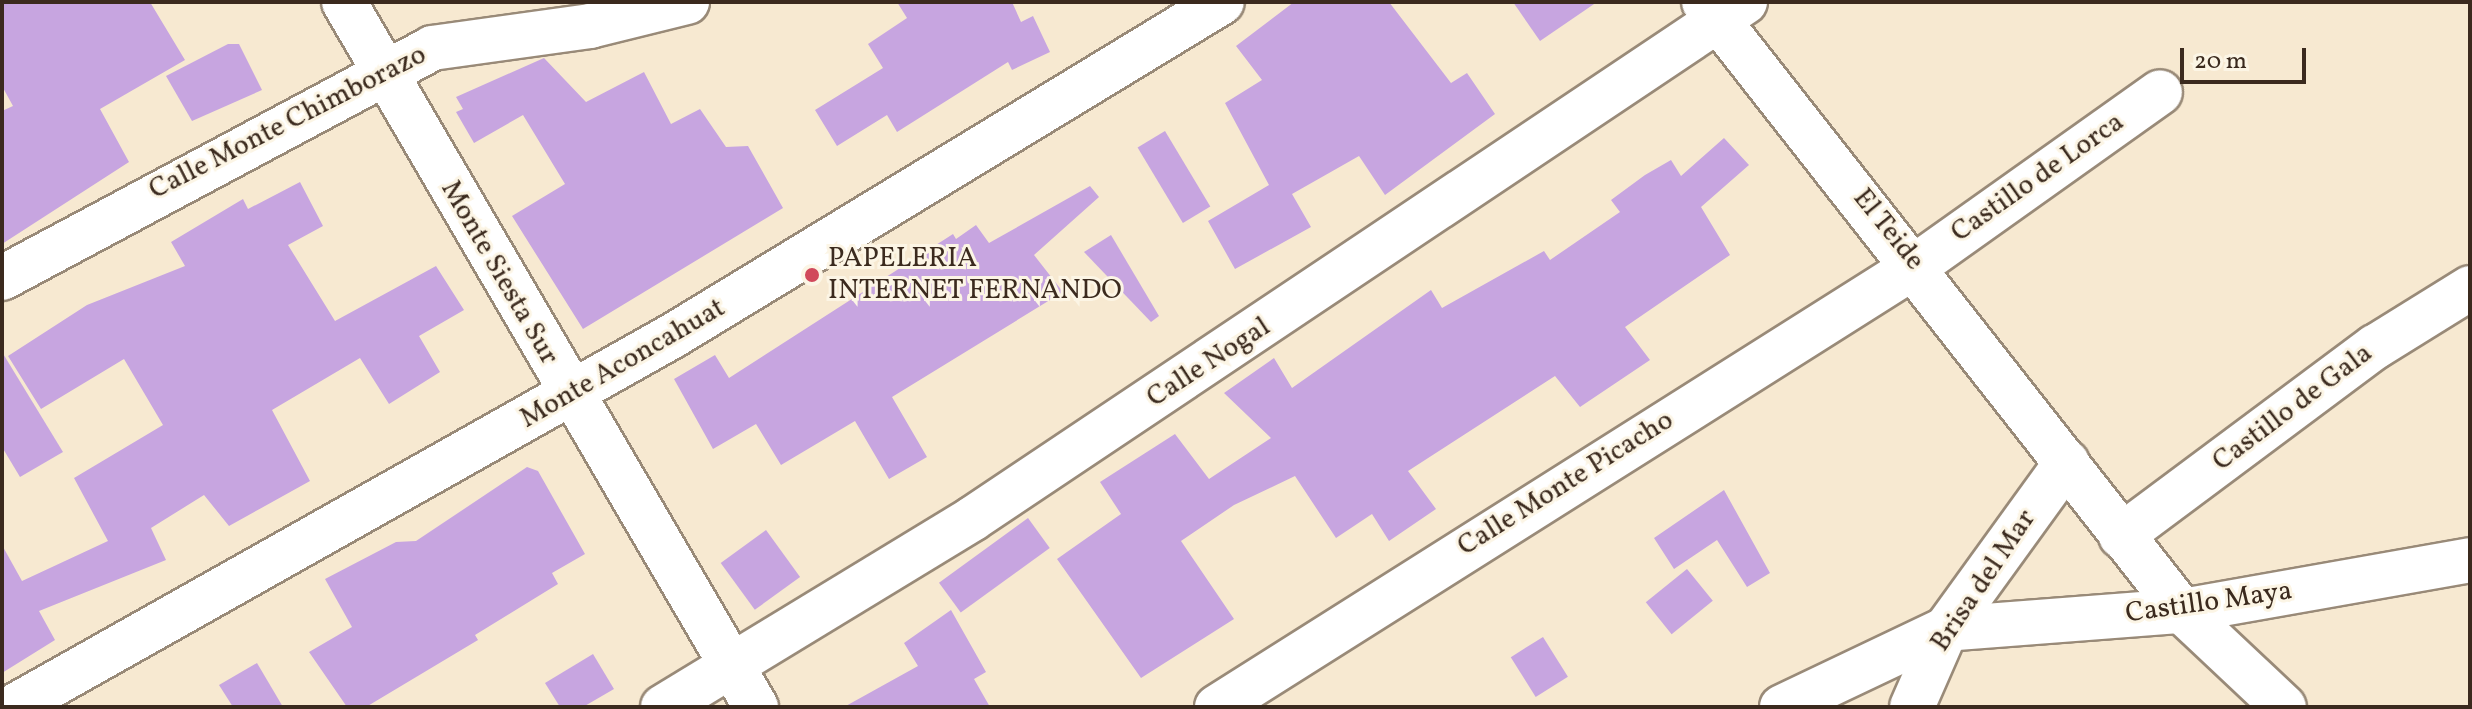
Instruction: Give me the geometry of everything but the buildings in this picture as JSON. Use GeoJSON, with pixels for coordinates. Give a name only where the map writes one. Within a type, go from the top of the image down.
{"type":"FeatureCollection","features":[{"type":"Feature","properties":{"kind":"street","name":"Monte Siesta Sur"},"geometry":{"type":"LineString","coordinates":[[344,2],[570,396],[728,666],[756,707]]}},
{"type":"Feature","properties":{"kind":"street","name":"Calle Monte Chimborazo"},"geometry":{"type":"LineString","coordinates":[[2,278],[382,69],[432,48],[590,26],[687,2]]}},
{"type":"Feature","properties":{"kind":"street","name":"Monte Aconcahuat"},"geometry":{"type":"LineString","coordinates":[[13,707],[570,396],[908,199],[1222,2]]}},
{"type":"Feature","properties":{"kind":"street","name":"El Teide"},"geometry":{"type":"LineString","coordinates":[[1723,9],[2121,536],[2182,611],[2284,707]]}},
{"type":"Feature","properties":{"kind":"street","name":"Calle Nogal"},"geometry":{"type":"LineString","coordinates":[[663,707],[998,502],[1723,9]]}},
{"type":"Feature","properties":{"kind":"street","name":"Castillo de Lorca"},"geometry":{"type":"LineString","coordinates":[[1917,265],[2160,92]]}},
{"type":"Feature","properties":{"kind":"street","name":"Calle Monte Picacho"},"geometry":{"type":"LineString","coordinates":[[1217,707],[1917,265]]}},
{"type":"Feature","properties":{"kind":"street","name":"Castillo de Gala"},"geometry":{"type":"LineString","coordinates":[[2121,536],[2375,347],[2470,288]]}},
{"type":"Feature","properties":{"kind":"street","name":"Brisa del Mar"},"geometry":{"type":"LineString","coordinates":[[1912,707],[1946,629],[2067,462]]}},
{"type":"Feature","properties":{"kind":"street","name":"Castillo Maya"},"geometry":{"type":"LineString","coordinates":[[1946,629],[2182,611],[2470,560]]}},
{"type":"Feature","properties":{"kind":"street"},"geometry":{"type":"LineString","coordinates":[[1782,707],[1946,629]]}},
{"type":"Feature","properties":{"kind":"place","name":"PAPELERIA INTERNET FERNANDO"},"geometry":{"type":"Point","coordinates":[812,275]}}]}
